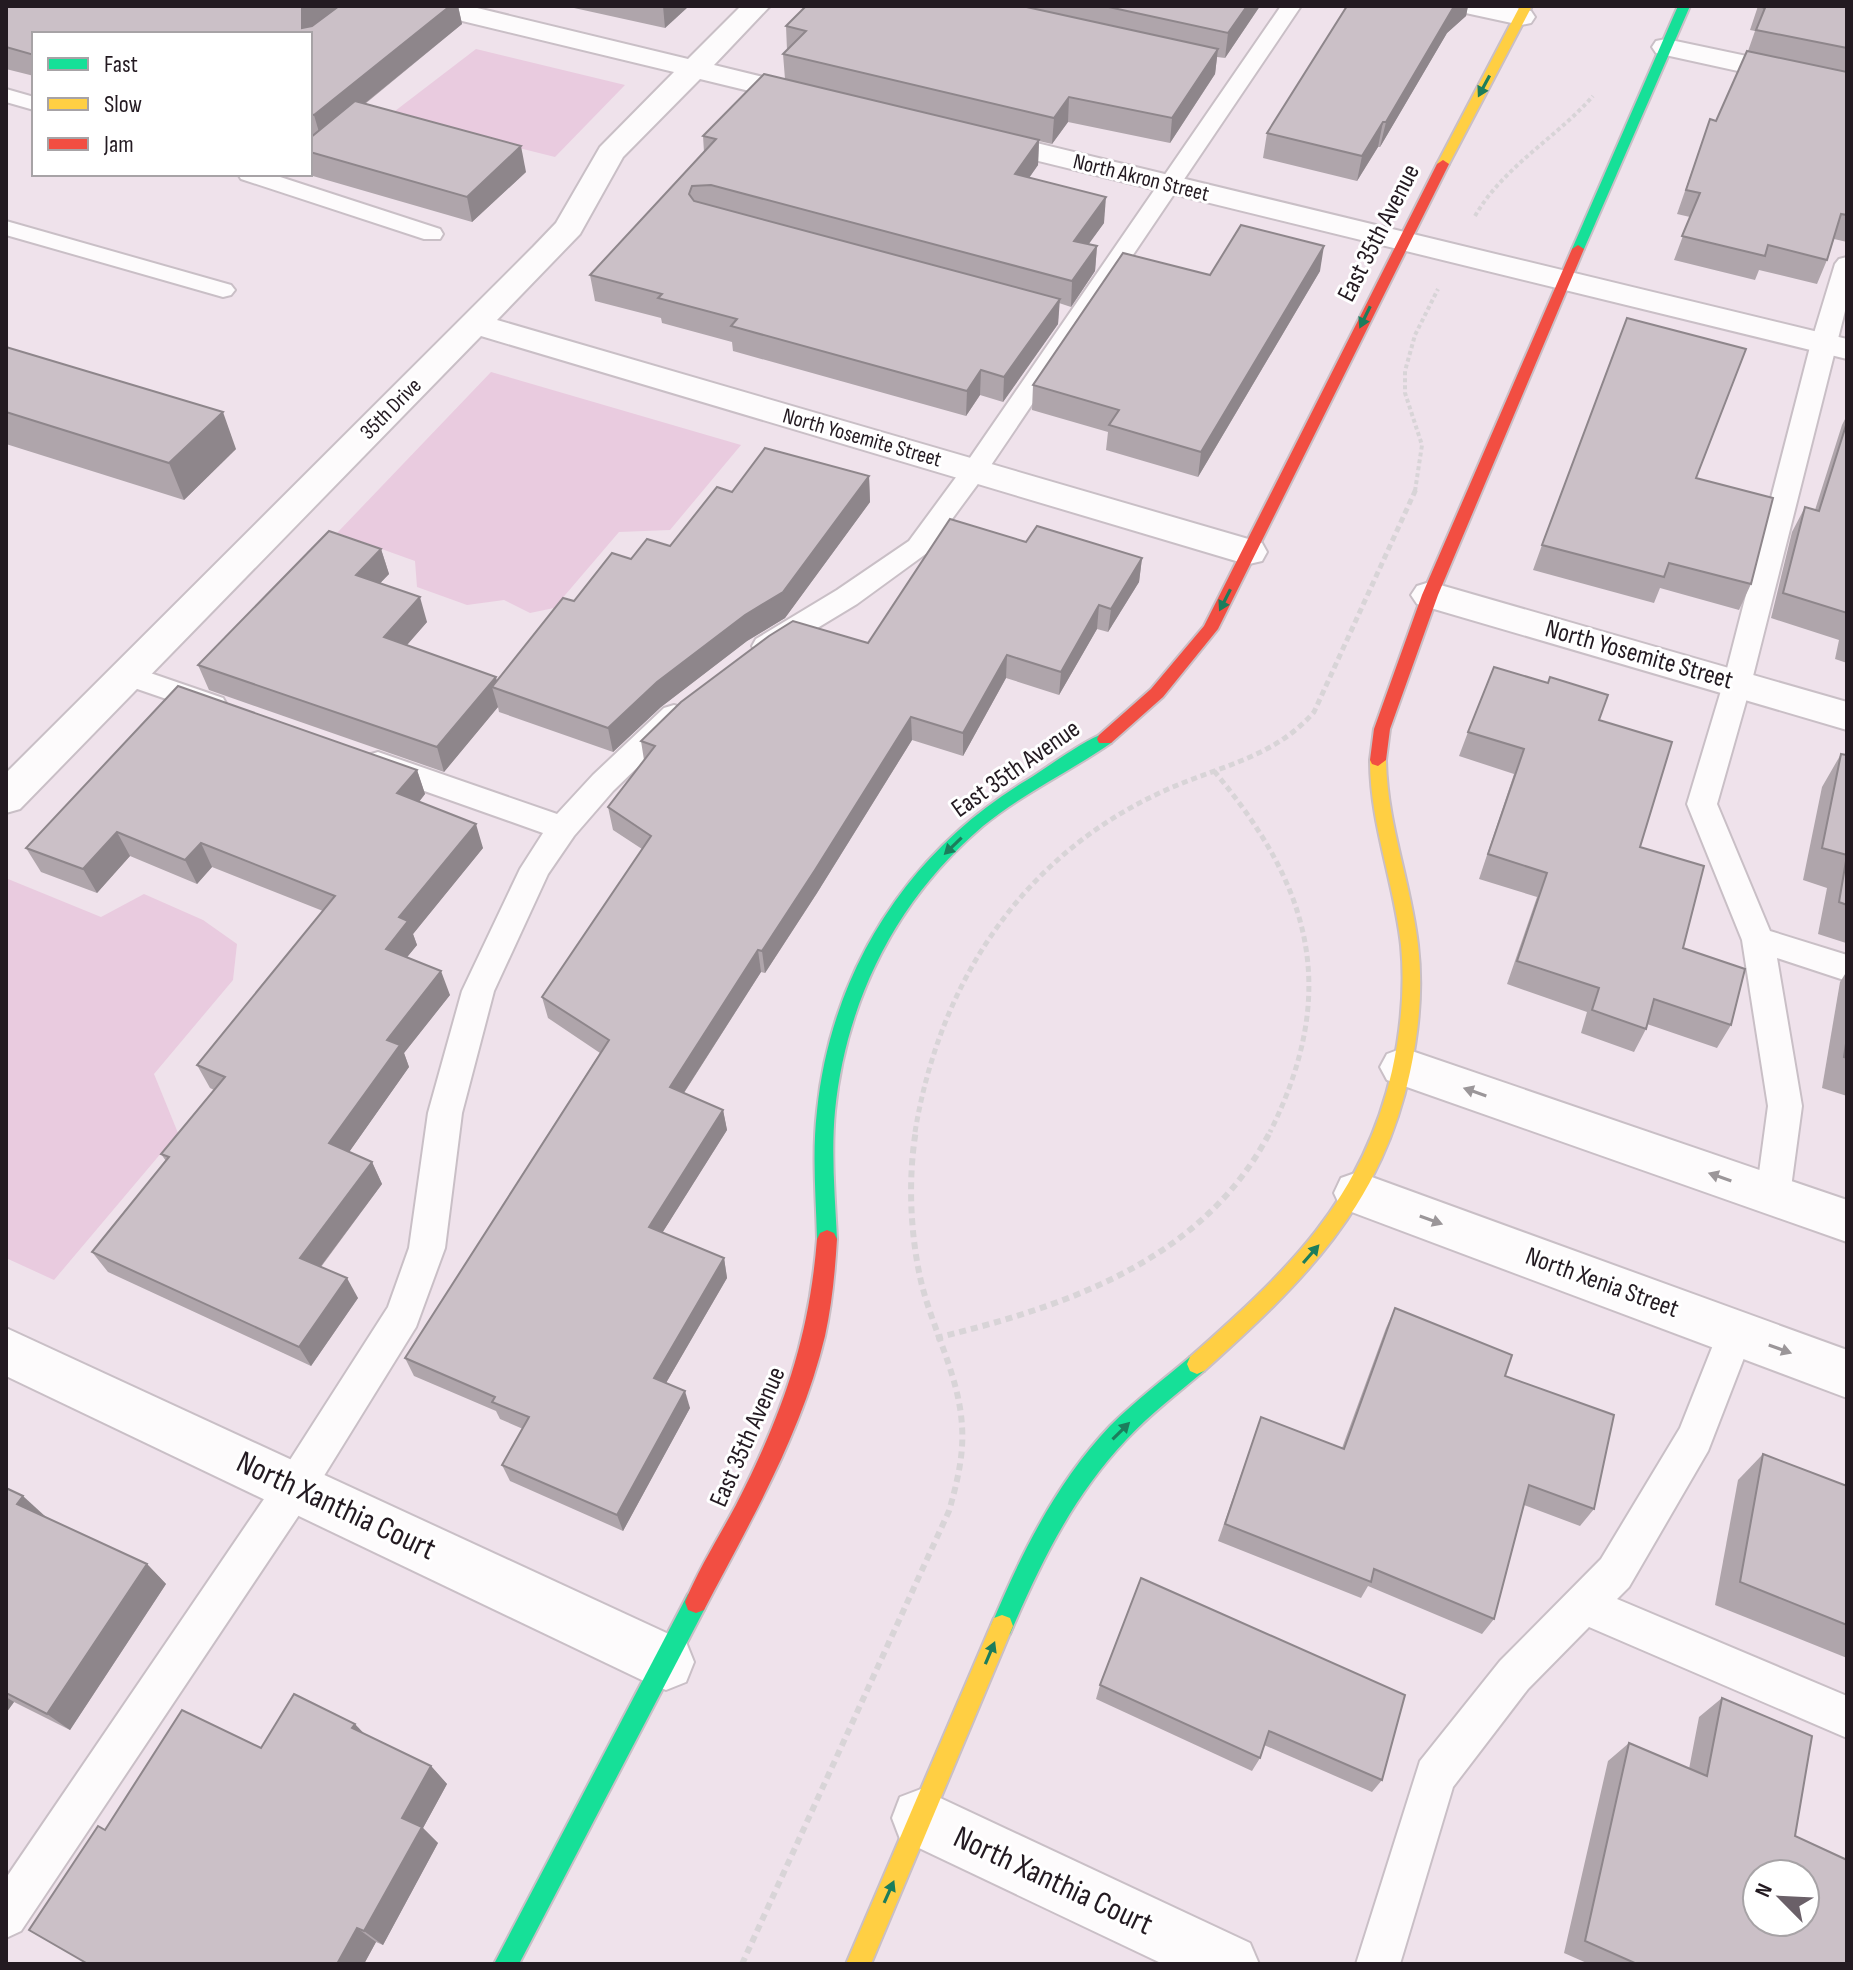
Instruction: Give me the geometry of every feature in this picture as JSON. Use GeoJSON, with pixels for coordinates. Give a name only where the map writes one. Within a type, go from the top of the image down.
{"type":"FeatureCollection","features":[{"type":"Feature","properties":{"kind":"street"},"geometry":{"type":"LineString","coordinates":[[435,6],[831,102]]}},
{"type":"Feature","properties":{"kind":"street","name":"35th Drive"},"geometry":{"type":"LineString","coordinates":[[6,798],[569,227],[611,153],[756,6]]}},
{"type":"Feature","properties":{"kind":"street"},"geometry":{"type":"LineString","coordinates":[[1471,6],[1524,11]]}},
{"type":"Feature","properties":{"kind":"street"},"geometry":{"type":"LineString","coordinates":[[858,1964],[1028,1565],[1069,1494],[1118,1433],[1278,1292],[1335,1227],[1358,1193],[1387,1128],[1398,1097],[1413,1003],[1413,979],[1408,933],[1380,818],[1378,749],[1430,595],[1684,6]]}},
{"type":"Feature","properties":{"kind":"street","name":"East 35th Avenue"},"geometry":{"type":"LineString","coordinates":[[506,1964],[779,1445],[803,1386],[819,1325],[826,1274],[824,1137],[832,1065],[865,962],[885,925],[915,885],[979,822],[1012,797],[1050,776],[1118,729],[1177,674],[1210,629],[1403,241],[1524,11]]}},
{"type":"Feature","properties":{"kind":"street"},"geometry":{"type":"LineString","coordinates":[[1666,47],[1847,86]]}},
{"type":"Feature","properties":{"kind":"street","name":"North Akron Street"},"geometry":{"type":"LineString","coordinates":[[954,132],[1835,346]]}},
{"type":"Feature","properties":{"kind":"street","name":"North Yosemite Street"},"geometry":{"type":"LineString","coordinates":[[475,324],[1249,552]]}},
{"type":"Feature","properties":{"kind":"street","name":"North Yosemite Street"},"geometry":{"type":"LineString","coordinates":[[1430,595],[1847,716]]}},
{"type":"Feature","properties":{"kind":"street"},"geometry":{"type":"LineString","coordinates":[[1403,1067],[1847,1221]]}},
{"type":"Feature","properties":{"kind":"street","name":"North Xenia Street"},"geometry":{"type":"LineString","coordinates":[[1358,1193],[1847,1374]]}},
{"type":"Feature","properties":{"kind":"street","name":"North Xanthia Court"},"geometry":{"type":"LineString","coordinates":[[6,1351],[666,1662]]}},
{"type":"Feature","properties":{"kind":"street","name":"North Xanthia Court"},"geometry":{"type":"LineString","coordinates":[[921,1818],[1229,1964]]}},
{"type":"Feature","properties":{"kind":"lane"},"geometry":{"type":"LineString","coordinates":[[734,669],[918,547],[974,471],[1170,185],[1238,70],[1291,6]]}},
{"type":"Feature","properties":{"kind":"lane"},"geometry":{"type":"LineString","coordinates":[[6,95],[32,103]]}},
{"type":"Feature","properties":{"kind":"lane"},"geometry":{"type":"LineString","coordinates":[[255,176],[432,234]]}},
{"type":"Feature","properties":{"kind":"lane"},"geometry":{"type":"LineString","coordinates":[[6,228],[223,290]]}},
{"type":"Feature","properties":{"kind":"lane"},"geometry":{"type":"LineString","coordinates":[[1773,1195],[1785,1106],[1758,940],[1702,804],[1835,346],[1847,264]]}},
{"type":"Feature","properties":{"kind":"lane"},"geometry":{"type":"LineString","coordinates":[[1048,311],[1078,319]]}},
{"type":"Feature","properties":{"kind":"lane"},"geometry":{"type":"LineString","coordinates":[[127,675],[232,712]]}},
{"type":"Feature","properties":{"kind":"lane"},"geometry":{"type":"LineString","coordinates":[[6,1916],[295,1487],[403,1315],[427,1248],[445,1113],[478,991],[535,869],[563,828],[603,783],[673,716],[698,697]]}},
{"type":"Feature","properties":{"kind":"lane"},"geometry":{"type":"LineString","coordinates":[[353,754],[563,828]]}},
{"type":"Feature","properties":{"kind":"lane"},"geometry":{"type":"LineString","coordinates":[[1758,940],[1847,968]]}},
{"type":"Feature","properties":{"kind":"lane"},"geometry":{"type":"LineString","coordinates":[[1378,1964],[1435,1776],[1514,1675],[1615,1573],[1695,1438],[1736,1332]]}},
{"type":"Feature","properties":{"kind":"lane"},"geometry":{"type":"LineString","coordinates":[[1584,1605],[1847,1717]]}},
{"type":"Feature","properties":{"kind":"path"},"geometry":{"type":"LineString","coordinates":[[1473,220],[1494,186],[1575,115],[1601,87]]}},
{"type":"Feature","properties":{"kind":"path"},"geometry":{"type":"LineString","coordinates":[[742,1964],[949,1511],[959,1477],[963,1443],[960,1411],[936,1338],[920,1275],[911,1211],[918,1106],[945,1015],[969,967],[998,923],[1033,884],[1076,845],[1119,815],[1214,771],[1269,751],[1304,726],[1321,697],[1420,477],[1423,444],[1404,387],[1405,366],[1409,347],[1440,286]]}},
{"type":"Feature","properties":{"kind":"path"},"geometry":{"type":"LineString","coordinates":[[936,1338],[1066,1301],[1130,1273],[1175,1242],[1221,1201],[1255,1159],[1280,1117],[1298,1073],[1309,1024],[1310,977],[1304,932],[1275,854],[1214,771]]}},
{"type":"Feature","properties":{"kind":"shaded area"},"geometry":{"type":"Polygon","coordinates":[[[476,49],[625,85],[555,157],[412,121],[395,111],[476,49]]]}},
{"type":"Feature","properties":{"kind":"shaded area"},"geometry":{"type":"Polygon","coordinates":[[[491,372],[741,445],[670,530],[619,532],[554,608],[530,613],[504,600],[467,605],[417,587],[415,561],[337,533],[491,372]]]}},
{"type":"Feature","properties":{"kind":"shaded area"},"geometry":{"type":"Polygon","coordinates":[[[8,879],[101,917],[144,894],[203,920],[237,944],[233,980],[154,1074],[178,1133],[54,1280],[6,1258],[8,879]]]}},
{"type":"Feature","properties":{"kind":"building"},"geometry":{"type":"Polygon","coordinates":[[[6,6],[305,6],[302,8],[302,28],[312,26],[339,6],[450,6],[314,115],[312,32],[32,32],[32,54],[6,47],[6,6]]]}},
{"type":"Feature","properties":{"kind":"building"},"geometry":{"type":"Polygon","coordinates":[[[806,6],[1022,6],[1218,49],[1172,118],[1069,97],[1054,118],[783,54],[806,31],[786,26],[806,6]]]}},
{"type":"Feature","properties":{"kind":"building"},"geometry":{"type":"Polygon","coordinates":[[[1104,6],[1247,6],[1228,33],[1104,6]]]}},
{"type":"Feature","properties":{"kind":"building"},"geometry":{"type":"Polygon","coordinates":[[[1347,6],[1455,6],[1386,122],[1383,122],[1362,156],[1267,133],[1347,6]]]}},
{"type":"Feature","properties":{"kind":"building"},"geometry":{"type":"Polygon","coordinates":[[[1758,6],[1847,6],[1847,48],[1756,30],[1765,8],[1758,6]]]}},
{"type":"Feature","properties":{"kind":"building"},"geometry":{"type":"Polygon","coordinates":[[[1747,51],[1847,72],[1847,215],[1841,214],[1827,260],[1768,245],[1765,256],[1682,236],[1700,193],[1686,190],[1710,119],[1716,121],[1747,51]]]}},
{"type":"Feature","properties":{"kind":"building"},"geometry":{"type":"Polygon","coordinates":[[[764,74],[1039,140],[1015,174],[1106,197],[1074,241],[1097,246],[1072,281],[711,185],[692,186],[689,194],[694,201],[1060,299],[1004,377],[981,370],[967,391],[731,326],[737,319],[658,298],[662,294],[590,275],[716,139],[703,136],[764,74]]]}},
{"type":"Feature","properties":{"kind":"building"},"geometry":{"type":"Polygon","coordinates":[[[355,101],[521,146],[467,197],[312,153],[312,136],[355,101]]]}},
{"type":"Feature","properties":{"kind":"building"},"geometry":{"type":"Polygon","coordinates":[[[1241,225],[1324,246],[1201,452],[1109,425],[1119,410],[1033,385],[1123,253],[1210,275],[1241,225]]]}},
{"type":"Feature","properties":{"kind":"building"},"geometry":{"type":"Polygon","coordinates":[[[1627,318],[1746,349],[1696,478],[1773,498],[1751,584],[1669,563],[1664,577],[1542,545],[1627,318]]]}},
{"type":"Feature","properties":{"kind":"building"},"geometry":{"type":"Polygon","coordinates":[[[6,347],[223,412],[169,463],[6,412],[6,347]]]}},
{"type":"Feature","properties":{"kind":"building"},"geometry":{"type":"Polygon","coordinates":[[[1847,422],[1847,613],[1783,593],[1805,507],[1819,511],[1847,422]]]}},
{"type":"Feature","properties":{"kind":"building"},"geometry":{"type":"Polygon","coordinates":[[[765,448],[869,476],[783,592],[745,615],[657,682],[608,728],[492,687],[563,598],[574,601],[612,553],[631,559],[647,539],[670,546],[717,487],[732,492],[765,448]]]}},
{"type":"Feature","properties":{"kind":"building"},"geometry":{"type":"Polygon","coordinates":[[[950,519],[1026,542],[1037,526],[1142,558],[1111,609],[1099,605],[1061,672],[1007,655],[963,733],[911,717],[815,870],[762,951],[758,950],[670,1087],[723,1110],[649,1227],[724,1258],[654,1378],[685,1391],[617,1515],[502,1465],[529,1417],[492,1402],[495,1397],[405,1358],[609,1040],[542,997],[651,836],[608,807],[655,746],[641,741],[681,702],[793,621],[868,643],[950,519]]]}},
{"type":"Feature","properties":{"kind":"building"},"geometry":{"type":"Polygon","coordinates":[[[329,531],[381,549],[356,575],[420,597],[384,637],[496,677],[437,747],[198,665],[329,531]]]}},
{"type":"Feature","properties":{"kind":"building"},"geometry":{"type":"Polygon","coordinates":[[[1494,667],[1548,683],[1550,677],[1608,695],[1599,720],[1672,742],[1640,847],[1704,866],[1683,948],[1745,969],[1731,1025],[1654,999],[1646,1029],[1592,1010],[1599,988],[1517,961],[1547,873],[1488,854],[1524,749],[1468,732],[1494,667]]]}},
{"type":"Feature","properties":{"kind":"building"},"geometry":{"type":"Polygon","coordinates":[[[178,686],[417,770],[397,793],[476,824],[399,917],[408,921],[386,949],[441,971],[387,1040],[400,1045],[329,1143],[372,1162],[300,1258],[347,1278],[299,1347],[92,1252],[169,1157],[161,1154],[225,1077],[197,1065],[335,896],[201,843],[185,860],[117,832],[83,869],[26,848],[178,686]]]}},
{"type":"Feature","properties":{"kind":"building"},"geometry":{"type":"Polygon","coordinates":[[[1841,754],[1847,755],[1847,855],[1822,848],[1841,754]]]}},
{"type":"Feature","properties":{"kind":"building"},"geometry":{"type":"Polygon","coordinates":[[[1847,855],[1847,905],[1839,902],[1847,855]]]}},
{"type":"Feature","properties":{"kind":"building"},"geometry":{"type":"Polygon","coordinates":[[[1395,1308],[1512,1355],[1505,1376],[1614,1415],[1594,1509],[1529,1485],[1494,1619],[1374,1569],[1371,1582],[1225,1524],[1261,1417],[1344,1449],[1395,1308]]]}},
{"type":"Feature","properties":{"kind":"building"},"geometry":{"type":"Polygon","coordinates":[[[1763,1454],[1847,1486],[1847,1625],[1740,1582],[1763,1454]]]}},
{"type":"Feature","properties":{"kind":"building"},"geometry":{"type":"Polygon","coordinates":[[[6,1488],[23,1496],[17,1504],[147,1564],[47,1714],[6,1693],[6,1488]]]}},
{"type":"Feature","properties":{"kind":"building"},"geometry":{"type":"Polygon","coordinates":[[[1141,1578],[1405,1695],[1382,1780],[1269,1731],[1260,1758],[1100,1685],[1141,1578]]]}},
{"type":"Feature","properties":{"kind":"building"},"geometry":{"type":"Polygon","coordinates":[[[294,1694],[355,1724],[352,1728],[431,1766],[402,1818],[422,1827],[364,1931],[357,1928],[337,1964],[88,1964],[29,1930],[98,1826],[105,1830],[182,1710],[261,1748],[294,1694]]]}},
{"type":"Feature","properties":{"kind":"building"},"geometry":{"type":"Polygon","coordinates":[[[1722,1698],[1812,1736],[1795,1836],[1847,1860],[1847,1964],[1637,1964],[1585,1941],[1629,1743],[1707,1776],[1722,1698]]]}},
{"type":"Feature","properties":{"kind":"traffic: fast"},"geometry":{"type":"LineString","coordinates":[[1578,249],[1684,6]]}},
{"type":"Feature","properties":{"kind":"traffic: fast"},"geometry":{"type":"LineString","coordinates":[[827,1239],[824,1143],[831,1069],[841,1028],[872,951],[893,915],[918,882],[977,822],[1105,739]]}},
{"type":"Feature","properties":{"kind":"traffic: fast"},"geometry":{"type":"LineString","coordinates":[[1002,1626],[1037,1549],[1082,1476],[1127,1424],[1197,1364]]}},
{"type":"Feature","properties":{"kind":"traffic: fast"},"geometry":{"type":"LineString","coordinates":[[506,1964],[696,1602]]}},
{"type":"Feature","properties":{"kind":"traffic: slow"},"geometry":{"type":"LineString","coordinates":[[1443,164],[1526,6]]}},
{"type":"Feature","properties":{"kind":"traffic: slow"},"geometry":{"type":"LineString","coordinates":[[1197,1364],[1270,1297],[1331,1228],[1357,1191],[1394,1105],[1407,1039],[1411,963],[1404,910],[1380,806],[1378,760]]}},
{"type":"Feature","properties":{"kind":"traffic: slow"},"geometry":{"type":"LineString","coordinates":[[858,1964],[1002,1626]]}},
{"type":"Feature","properties":{"kind":"traffic: jam"},"geometry":{"type":"LineString","coordinates":[[1105,739],[1157,693],[1210,629],[1443,164]]}},
{"type":"Feature","properties":{"kind":"traffic: jam"},"geometry":{"type":"LineString","coordinates":[[1378,760],[1382,729],[1430,595],[1578,249]]}},
{"type":"Feature","properties":{"kind":"traffic: jam"},"geometry":{"type":"LineString","coordinates":[[696,1602],[764,1472],[801,1383],[823,1289],[827,1239]]}}]}
